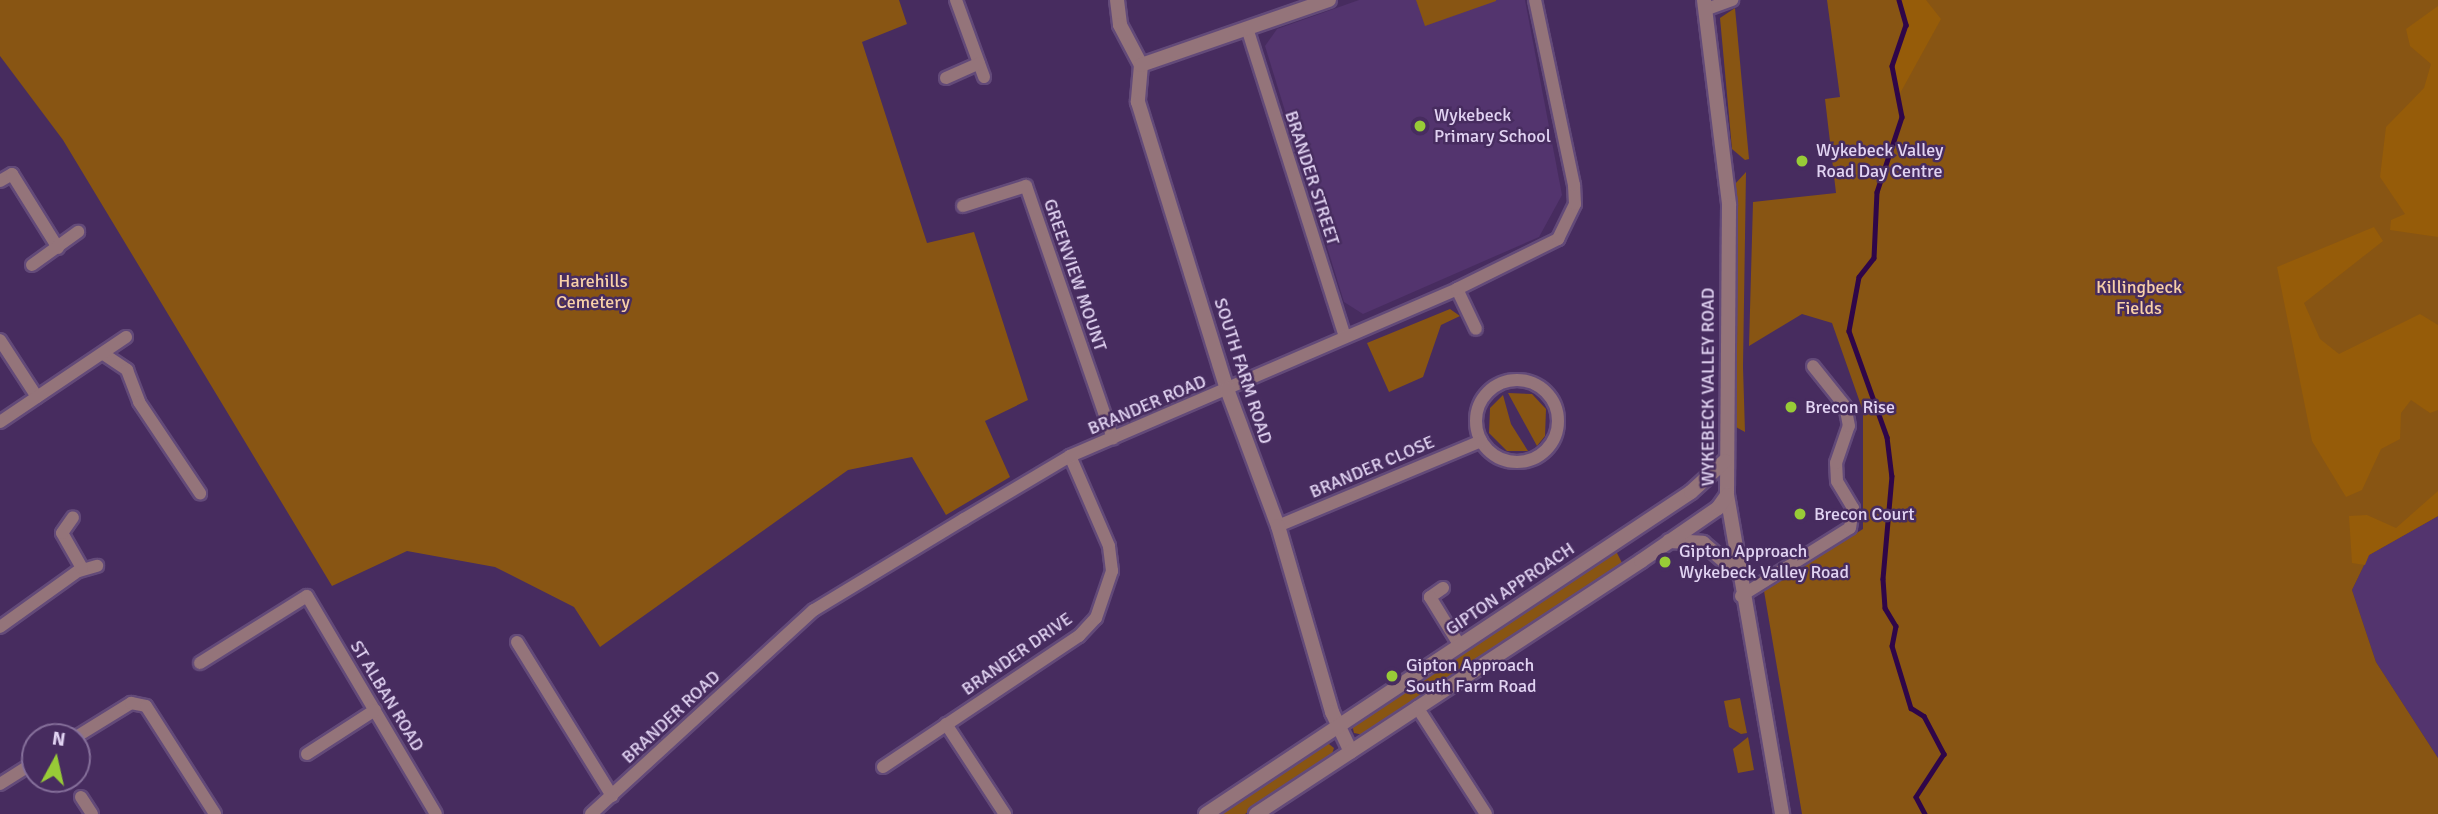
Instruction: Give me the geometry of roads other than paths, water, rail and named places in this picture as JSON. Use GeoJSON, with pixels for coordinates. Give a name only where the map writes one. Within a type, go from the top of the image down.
{"type":"FeatureCollection","features":[{"type":"Feature","properties":{"kind":"street"},"geometry":{"type":"LineString","coordinates":[[956,0],[984,77]]}},
{"type":"Feature","properties":{"kind":"street"},"geometry":{"type":"LineString","coordinates":[[1117,0],[1120,25],[1141,65],[1329,0]]}},
{"type":"Feature","properties":{"kind":"street","name":"BRANDER ROAD"},"geometry":{"type":"LineString","coordinates":[[591,814],[814,610],[1070,456],[1457,289],[1542,250],[1558,239],[1575,204],[1535,0]]}},
{"type":"Feature","properties":{"kind":"street"},"geometry":{"type":"LineString","coordinates":[[1706,5],[1732,0]]}},
{"type":"Feature","properties":{"kind":"street","name":"WYKEBECK VALLEY ROAD"},"geometry":{"type":"LineString","coordinates":[[1706,5],[1729,205],[1725,461],[1727,495],[1741,596],[1782,814]]}},
{"type":"Feature","properties":{"kind":"street","name":"BRANDER STREET"},"geometry":{"type":"LineString","coordinates":[[1247,28],[1345,337]]}},
{"type":"Feature","properties":{"kind":"street"},"geometry":{"type":"LineString","coordinates":[[946,78],[979,64]]}},
{"type":"Feature","properties":{"kind":"street","name":"SOUTH FARM ROAD"},"geometry":{"type":"LineString","coordinates":[[1141,65],[1138,102],[1227,389],[1278,526],[1338,727],[1351,752]]}},
{"type":"Feature","properties":{"kind":"street"},"geometry":{"type":"LineString","coordinates":[[0,181],[12,174],[58,248]]}},
{"type":"Feature","properties":{"kind":"street","name":"GREENVIEW MOUNT"},"geometry":{"type":"LineString","coordinates":[[963,206],[1026,186],[1113,438]]}},
{"type":"Feature","properties":{"kind":"street"},"geometry":{"type":"LineString","coordinates":[[32,265],[78,232]]}},
{"type":"Feature","properties":{"kind":"street"},"geometry":{"type":"LineString","coordinates":[[1457,289],[1476,329]]}},
{"type":"Feature","properties":{"kind":"street"},"geometry":{"type":"LineString","coordinates":[[0,422],[105,355],[126,337]]}},
{"type":"Feature","properties":{"kind":"street"},"geometry":{"type":"LineString","coordinates":[[0,340],[37,397]]}},
{"type":"Feature","properties":{"kind":"street"},"geometry":{"type":"LineString","coordinates":[[105,355],[127,370],[145,413],[200,493]]}},
{"type":"Feature","properties":{"kind":"street"},"geometry":{"type":"LineString","coordinates":[[1741,596],[1850,528],[1853,508],[1837,481],[1836,463],[1849,426],[1845,406],[1813,366]]}},
{"type":"Feature","properties":{"kind":"street"},"geometry":{"type":"LineString","coordinates":[[1529,382],[1551,398],[1555,439],[1535,458],[1499,458],[1481,441],[1481,401],[1502,383],[1529,382]]}},
{"type":"Feature","properties":{"kind":"street","name":"BRANDER CLOSE"},"geometry":{"type":"LineString","coordinates":[[1278,526],[1481,441]]}},
{"type":"Feature","properties":{"kind":"street","name":"BRANDER DRIVE"},"geometry":{"type":"LineString","coordinates":[[883,767],[1079,636],[1107,596],[1109,546],[1070,456]]}},
{"type":"Feature","properties":{"kind":"street","name":"GIPTON APPROACH"},"geometry":{"type":"LineString","coordinates":[[1206,814],[1691,492],[1725,461]]}},
{"type":"Feature","properties":{"kind":"street"},"geometry":{"type":"LineString","coordinates":[[1256,814],[1669,541],[1727,495]]}},
{"type":"Feature","properties":{"kind":"street"},"geometry":{"type":"LineString","coordinates":[[73,517],[62,533],[79,571]]}},
{"type":"Feature","properties":{"kind":"street"},"geometry":{"type":"LineString","coordinates":[[1669,541],[1703,543],[1737,572]]}},
{"type":"Feature","properties":{"kind":"street"},"geometry":{"type":"LineString","coordinates":[[0,627],[79,571],[97,566]]}},
{"type":"Feature","properties":{"kind":"street"},"geometry":{"type":"LineString","coordinates":[[1443,588],[1430,597],[1460,646]]}},
{"type":"Feature","properties":{"kind":"street","name":"ST ALBAN ROAD"},"geometry":{"type":"LineString","coordinates":[[200,663],[307,596],[436,814]]}},
{"type":"Feature","properties":{"kind":"street"},"geometry":{"type":"LineString","coordinates":[[517,642],[612,796]]}},
{"type":"Feature","properties":{"kind":"street"},"geometry":{"type":"LineString","coordinates":[[91,728],[131,703],[149,710],[215,814]]}},
{"type":"Feature","properties":{"kind":"street"},"geometry":{"type":"LineString","coordinates":[[1417,707],[1486,814]]}},
{"type":"Feature","properties":{"kind":"street"},"geometry":{"type":"LineString","coordinates":[[307,754],[374,710]]}},
{"type":"Feature","properties":{"kind":"street"},"geometry":{"type":"LineString","coordinates":[[946,724],[1005,814]]}},
{"type":"Feature","properties":{"kind":"street"},"geometry":{"type":"LineString","coordinates":[[0,783],[21,770]]}},
{"type":"Feature","properties":{"kind":"street"},"geometry":{"type":"LineString","coordinates":[[81,797],[92,814]]}},
{"type":"Feature","properties":{"kind":"waterway"},"geometry":{"type":"LineString","coordinates":[[1899,0],[1906,25],[1892,66],[1902,117],[1877,192],[1874,258],[1859,277],[1849,331],[1887,437],[1892,476],[1883,579],[1885,608],[1896,626],[1892,646],[1911,708],[1924,716],[1944,754],[1916,797],[1925,814]]}},
{"type":"Feature","properties":{"kind":"place","name":"Wykebeck Primary School"},"geometry":{"type":"Point","coordinates":[1420,126]}},
{"type":"Feature","properties":{"kind":"place","name":"Wykebeck Valley Road Day Centre"},"geometry":{"type":"Point","coordinates":[1802,161]}},
{"type":"Feature","properties":{"kind":"place","name":"Brecon Rise"},"geometry":{"type":"Point","coordinates":[1791,407]}},
{"type":"Feature","properties":{"kind":"place","name":"Brecon Court"},"geometry":{"type":"Point","coordinates":[1800,514]}},
{"type":"Feature","properties":{"kind":"place","name":"Gipton Approach Wykebeck Valley Road"},"geometry":{"type":"Point","coordinates":[1665,562]}},
{"type":"Feature","properties":{"kind":"place","name":"Gipton Approach South Farm Road"},"geometry":{"type":"Point","coordinates":[1392,676]}},
{"type":"Feature","properties":{"kind":"park label","name":"Harehills Cemetery"},"geometry":{"type":"Point","coordinates":[593,292]}},
{"type":"Feature","properties":{"kind":"park label","name":"Killingbeck Fields"},"geometry":{"type":"Point","coordinates":[2139,298]}}]}
